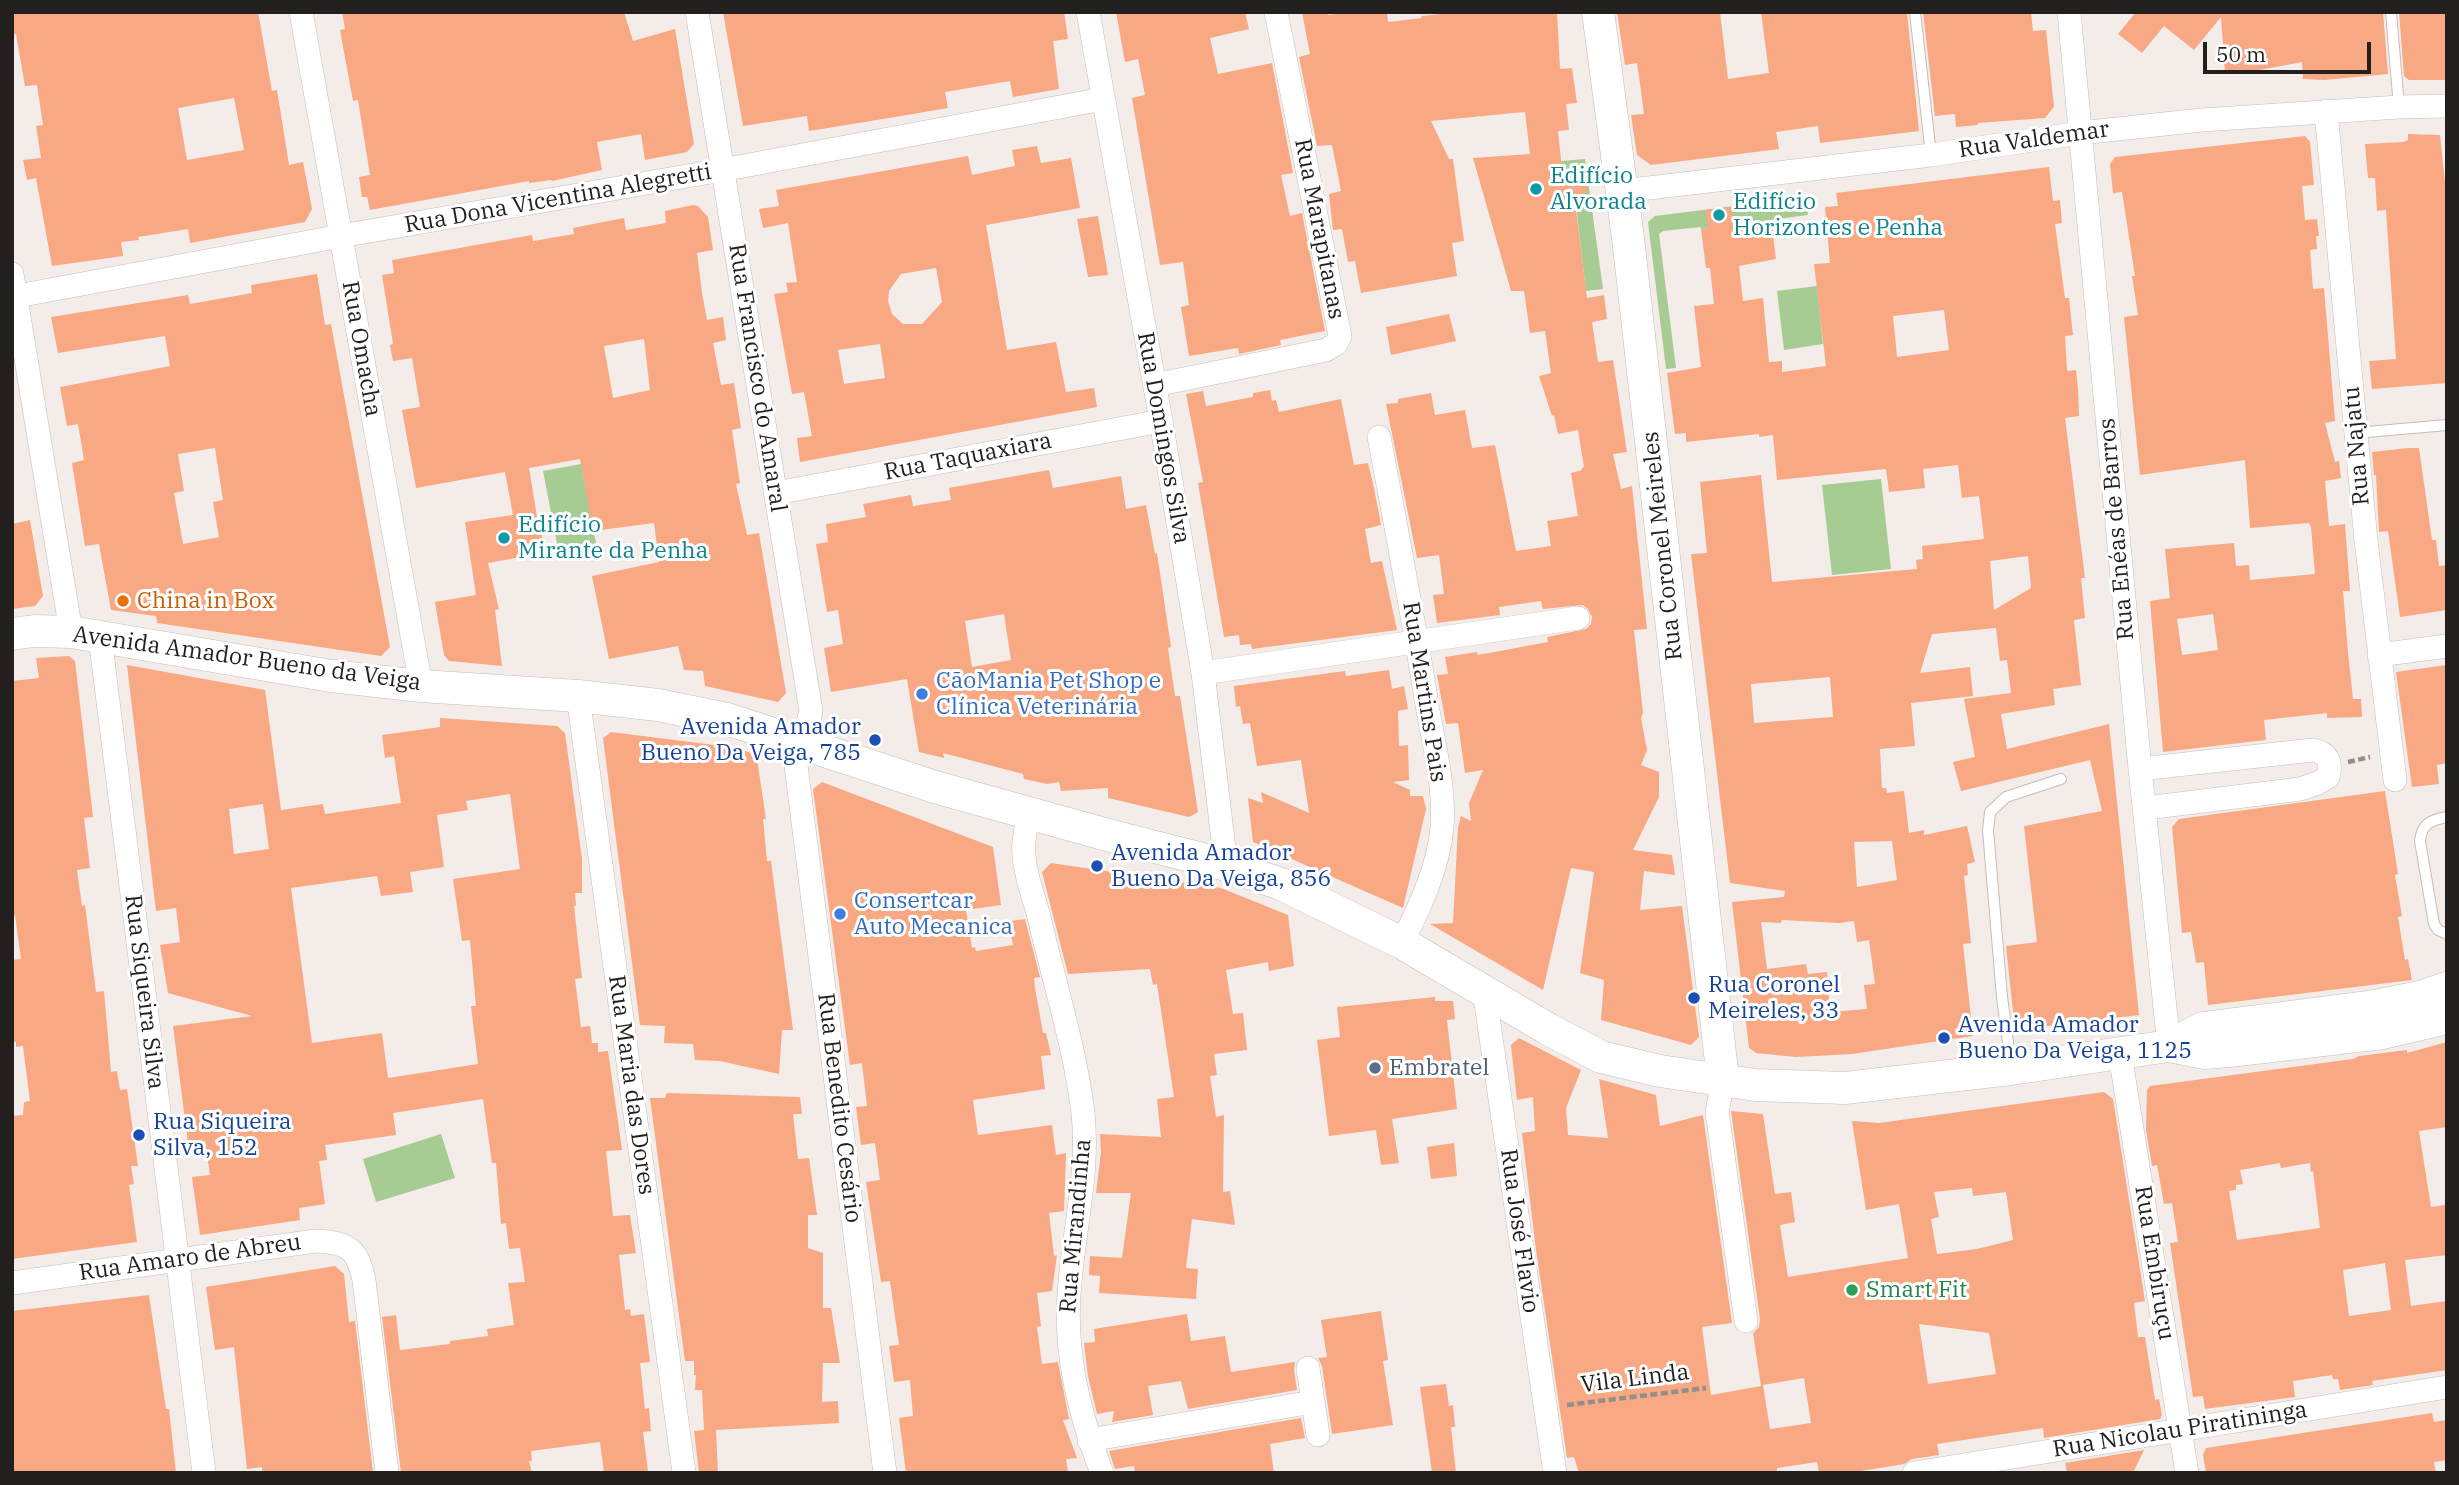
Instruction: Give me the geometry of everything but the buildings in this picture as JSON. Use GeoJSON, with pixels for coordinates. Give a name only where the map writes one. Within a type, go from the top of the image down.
{"type":"FeatureCollection","features":[{"type":"Feature","properties":{"kind":"main road","name":"Rua Coronel Meireles"},"geometry":{"type":"LineString","coordinates":[[1598,12],[1623,191],[1723,1080]]}},
{"type":"Feature","properties":{"kind":"main road","name":"Avenida Amador Bueno da Veiga"},"geometry":{"type":"LineString","coordinates":[[12,634],[34,631],[85,634],[331,676],[421,686],[578,696],[658,705],[727,719],[935,787],[1226,865],[1281,884],[1402,943],[1601,1057],[1660,1071],[1755,1084],[1845,1087],[2011,1069],[2169,1046],[2203,1028],[2375,1006],[2420,997],[2447,988]]}},
{"type":"Feature","properties":{"kind":"main road","name":"Avenida Amador Bueno da Veiga"},"geometry":{"type":"LineString","coordinates":[[2169,1046],[2205,1053],[2229,1051],[2383,1033],[2447,1018]]}},
{"type":"Feature","properties":{"kind":"street","name":"Rua Omacha"},"geometry":{"type":"LineString","coordinates":[[301,12],[421,686]]}},
{"type":"Feature","properties":{"kind":"street","name":"Rua Francisco do Amaral"},"geometry":{"type":"LineString","coordinates":[[697,12],[811,711],[802,744]]}},
{"type":"Feature","properties":{"kind":"street","name":"Rua Domingos Silva"},"geometry":{"type":"LineString","coordinates":[[1088,12],[1203,673],[1226,865]]}},
{"type":"Feature","properties":{"kind":"street","name":"Rua Marapitanas"},"geometry":{"type":"LineString","coordinates":[[1155,385],[1326,350],[1336,344],[1340,336],[1276,12]]}},
{"type":"Feature","properties":{"kind":"street","name":"Rua Enéas de Barros"},"geometry":{"type":"LineString","coordinates":[[2069,12],[2140,769],[2169,1046]]}},
{"type":"Feature","properties":{"kind":"street","name":"Rua Dona Vicentina Alegretti"},"geometry":{"type":"LineString","coordinates":[[14,297],[1103,99]]}},
{"type":"Feature","properties":{"kind":"street","name":"Rua Valdemar"},"geometry":{"type":"LineString","coordinates":[[1623,191],[2202,120],[2447,106]]}},
{"type":"Feature","properties":{"kind":"street","name":"Rua Najatu"},"geometry":{"type":"LineString","coordinates":[[2326,111],[2355,433],[2395,779]]}},
{"type":"Feature","properties":{"kind":"street","name":"Rua Siqueira Silva"},"geometry":{"type":"LineString","coordinates":[[12,274],[14,297],[85,634],[177,1260],[204,1473]]}},
{"type":"Feature","properties":{"kind":"street","name":"Rua Taquaxiara"},"geometry":{"type":"LineString","coordinates":[[776,493],[1161,421]]}},
{"type":"Feature","properties":{"kind":"street","name":"Rua Martins Pais"},"geometry":{"type":"LineString","coordinates":[[1379,437],[1417,641],[1439,778],[1442,827],[1436,857],[1417,911],[1402,943]]}},
{"type":"Feature","properties":{"kind":"street"},"geometry":{"type":"LineString","coordinates":[[1203,673],[1578,618]]}},
{"type":"Feature","properties":{"kind":"street"},"geometry":{"type":"LineString","coordinates":[[2379,656],[2447,646]]}},
{"type":"Feature","properties":{"kind":"street","name":"Rua Maria das Dores"},"geometry":{"type":"LineString","coordinates":[[578,696],[684,1473]]}},
{"type":"Feature","properties":{"kind":"street","name":"Rua Benedito Cesário"},"geometry":{"type":"LineString","coordinates":[[802,744],[796,766],[885,1473]]}},
{"type":"Feature","properties":{"kind":"street"},"geometry":{"type":"LineString","coordinates":[[2140,769],[2313,750],[2322,752],[2328,758],[2330,767],[2328,776],[2318,783],[2300,789],[2146,808]]}},
{"type":"Feature","properties":{"kind":"street","name":"Rua Mirandinha"},"geometry":{"type":"LineString","coordinates":[[1028,813],[1023,855],[1083,1112],[1085,1149],[1069,1283],[1068,1336],[1074,1382],[1089,1440],[1101,1473]]}},
{"type":"Feature","properties":{"kind":"street","name":"Rua José Flavio"},"geometry":{"type":"LineString","coordinates":[[1484,990],[1555,1473]]}},
{"type":"Feature","properties":{"kind":"street","name":"Rua Embiruçu"},"geometry":{"type":"LineString","coordinates":[[2120,1054],[2188,1473]]}},
{"type":"Feature","properties":{"kind":"street"},"geometry":{"type":"LineString","coordinates":[[1723,1080],[1717,1112],[1746,1321]]}},
{"type":"Feature","properties":{"kind":"street","name":"Rua Amaro de Abreu"},"geometry":{"type":"LineString","coordinates":[[12,1283],[316,1241],[338,1242],[350,1248],[360,1261],[387,1473]]}},
{"type":"Feature","properties":{"kind":"street"},"geometry":{"type":"LineString","coordinates":[[1308,1368],[1318,1435]]}},
{"type":"Feature","properties":{"kind":"street","name":"Rua Nicolau Piratininga"},"geometry":{"type":"LineString","coordinates":[[1914,1473],[2447,1387]]}},
{"type":"Feature","properties":{"kind":"street"},"geometry":{"type":"LineString","coordinates":[[1089,1440],[1313,1402]]}},
{"type":"Feature","properties":{"kind":"lane"},"geometry":{"type":"LineString","coordinates":[[1914,12],[1931,155]]}},
{"type":"Feature","properties":{"kind":"lane"},"geometry":{"type":"LineString","coordinates":[[2391,12],[2399,107]]}},
{"type":"Feature","properties":{"kind":"lane"},"geometry":{"type":"LineString","coordinates":[[2355,433],[2447,425]]}},
{"type":"Feature","properties":{"kind":"lane"},"geometry":{"type":"LineString","coordinates":[[2011,1069],[1988,830],[1990,812],[2006,797],[2060,779]]}},
{"type":"Feature","properties":{"kind":"lane"},"geometry":{"type":"LineString","coordinates":[[2447,817],[2431,820],[2425,825],[2420,841],[2434,924],[2438,930],[2447,934]]}},
{"type":"Feature","properties":{"kind":"path"},"geometry":{"type":"LineString","coordinates":[[2330,767],[2392,751]]}},
{"type":"Feature","properties":{"kind":"path","name":"Vila Linda"},"geometry":{"type":"LineString","coordinates":[[1567,1404],[1706,1388]]}},
{"type":"Feature","properties":{"kind":"green space"},"geometry":{"type":"Polygon","coordinates":[[[1585,159],[1603,289],[1586,291],[1576,206],[1571,202],[1567,169],[1562,169],[1561,161],[1585,159]]]}},
{"type":"Feature","properties":{"kind":"green space"},"geometry":{"type":"Polygon","coordinates":[[[1806,197],[1808,215],[1701,229],[1663,231],[1659,234],[1676,368],[1666,369],[1648,222],[1655,216],[1806,197]]]}},
{"type":"Feature","properties":{"kind":"green space"},"geometry":{"type":"Polygon","coordinates":[[[1817,286],[1823,344],[1784,350],[1777,291],[1817,286]]]}},
{"type":"Feature","properties":{"kind":"green space"},"geometry":{"type":"Polygon","coordinates":[[[581,464],[598,553],[560,559],[543,471],[581,464]]]}},
{"type":"Feature","properties":{"kind":"green space"},"geometry":{"type":"Polygon","coordinates":[[[1881,479],[1891,569],[1832,575],[1822,485],[1881,479]]]}},
{"type":"Feature","properties":{"kind":"green space"},"geometry":{"type":"Polygon","coordinates":[[[441,1134],[455,1178],[376,1202],[363,1159],[441,1134]]]}},
{"type":"Feature","properties":{"kind":"place","name":"Edifício Alvorada"},"geometry":{"type":"Point","coordinates":[1536,189]}},
{"type":"Feature","properties":{"kind":"place","name":"Edifício Horizontes e Penha"},"geometry":{"type":"Point","coordinates":[1719,215]}},
{"type":"Feature","properties":{"kind":"place","name":"Edifício Mirante da Penha"},"geometry":{"type":"Point","coordinates":[504,538]}},
{"type":"Feature","properties":{"kind":"place","name":"China in Box"},"geometry":{"type":"Point","coordinates":[123,601]}},
{"type":"Feature","properties":{"kind":"place","name":"CãoMania Pet Shop e Clínica Veterinária"},"geometry":{"type":"Point","coordinates":[922,694]}},
{"type":"Feature","properties":{"kind":"place","name":"Avenida Amador Bueno Da Veiga, 785"},"geometry":{"type":"Point","coordinates":[875,740]}},
{"type":"Feature","properties":{"kind":"place","name":"Avenida Amador Bueno Da Veiga, 856"},"geometry":{"type":"Point","coordinates":[1097,866]}},
{"type":"Feature","properties":{"kind":"place","name":"Consertcar Auto Mecanica"},"geometry":{"type":"Point","coordinates":[840,914]}},
{"type":"Feature","properties":{"kind":"place","name":"Rua Coronel Meireles, 33"},"geometry":{"type":"Point","coordinates":[1694,998]}},
{"type":"Feature","properties":{"kind":"place","name":"Avenida Amador Bueno Da Veiga, 1125"},"geometry":{"type":"Point","coordinates":[1944,1038]}},
{"type":"Feature","properties":{"kind":"place","name":"Embratel"},"geometry":{"type":"Point","coordinates":[1375,1068]}},
{"type":"Feature","properties":{"kind":"place","name":"Rua Siqueira Silva, 152"},"geometry":{"type":"Point","coordinates":[139,1135]}},
{"type":"Feature","properties":{"kind":"place","name":"Smart Fit"},"geometry":{"type":"Point","coordinates":[1852,1290]}}]}
